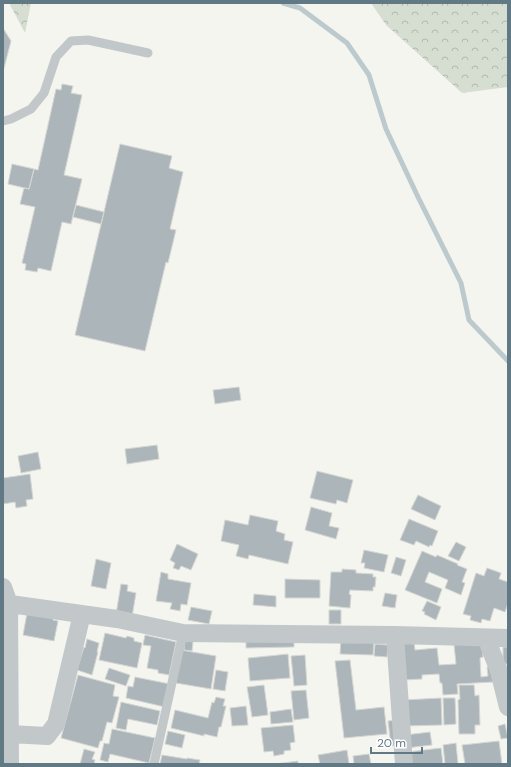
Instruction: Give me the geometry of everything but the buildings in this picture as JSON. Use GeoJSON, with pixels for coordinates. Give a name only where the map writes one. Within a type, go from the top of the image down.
{"type":"FeatureCollection","features":[{"type":"Feature","properties":{"kind":"street"},"geometry":{"type":"LineString","coordinates":[[3,587],[6,603],[10,764]]}},
{"type":"Feature","properties":{"kind":"street"},"geometry":{"type":"LineString","coordinates":[[6,603],[117,619],[183,633],[395,635],[508,638]]}},
{"type":"Feature","properties":{"kind":"street"},"geometry":{"type":"LineString","coordinates":[[10,734],[47,736],[56,724],[82,614]]}},
{"type":"Feature","properties":{"kind":"street"},"geometry":{"type":"LineString","coordinates":[[395,635],[404,764]]}},
{"type":"Feature","properties":{"kind":"street"},"geometry":{"type":"LineString","coordinates":[[486,638],[499,671],[508,708]]}},
{"type":"Feature","properties":{"kind":"lane"},"geometry":{"type":"LineString","coordinates":[[3,122],[31,109],[44,93],[56,57],[71,41],[88,40],[148,54]]}},
{"type":"Feature","properties":{"kind":"lane"},"geometry":{"type":"LineString","coordinates":[[154,764],[183,633]]}},
{"type":"Feature","properties":{"kind":"green space"},"geometry":{"type":"Polygon","coordinates":[[[9,3],[31,3],[25,33],[9,3]]]}},
{"type":"Feature","properties":{"kind":"green space"},"geometry":{"type":"Polygon","coordinates":[[[371,3],[508,3],[508,87],[462,93],[386,25],[371,3]]]}},
{"type":"Feature","properties":{"kind":"waterway"},"geometry":{"type":"LineString","coordinates":[[283,3],[300,8],[347,43],[369,75],[386,129],[461,283],[469,320],[508,361]]}}]}
